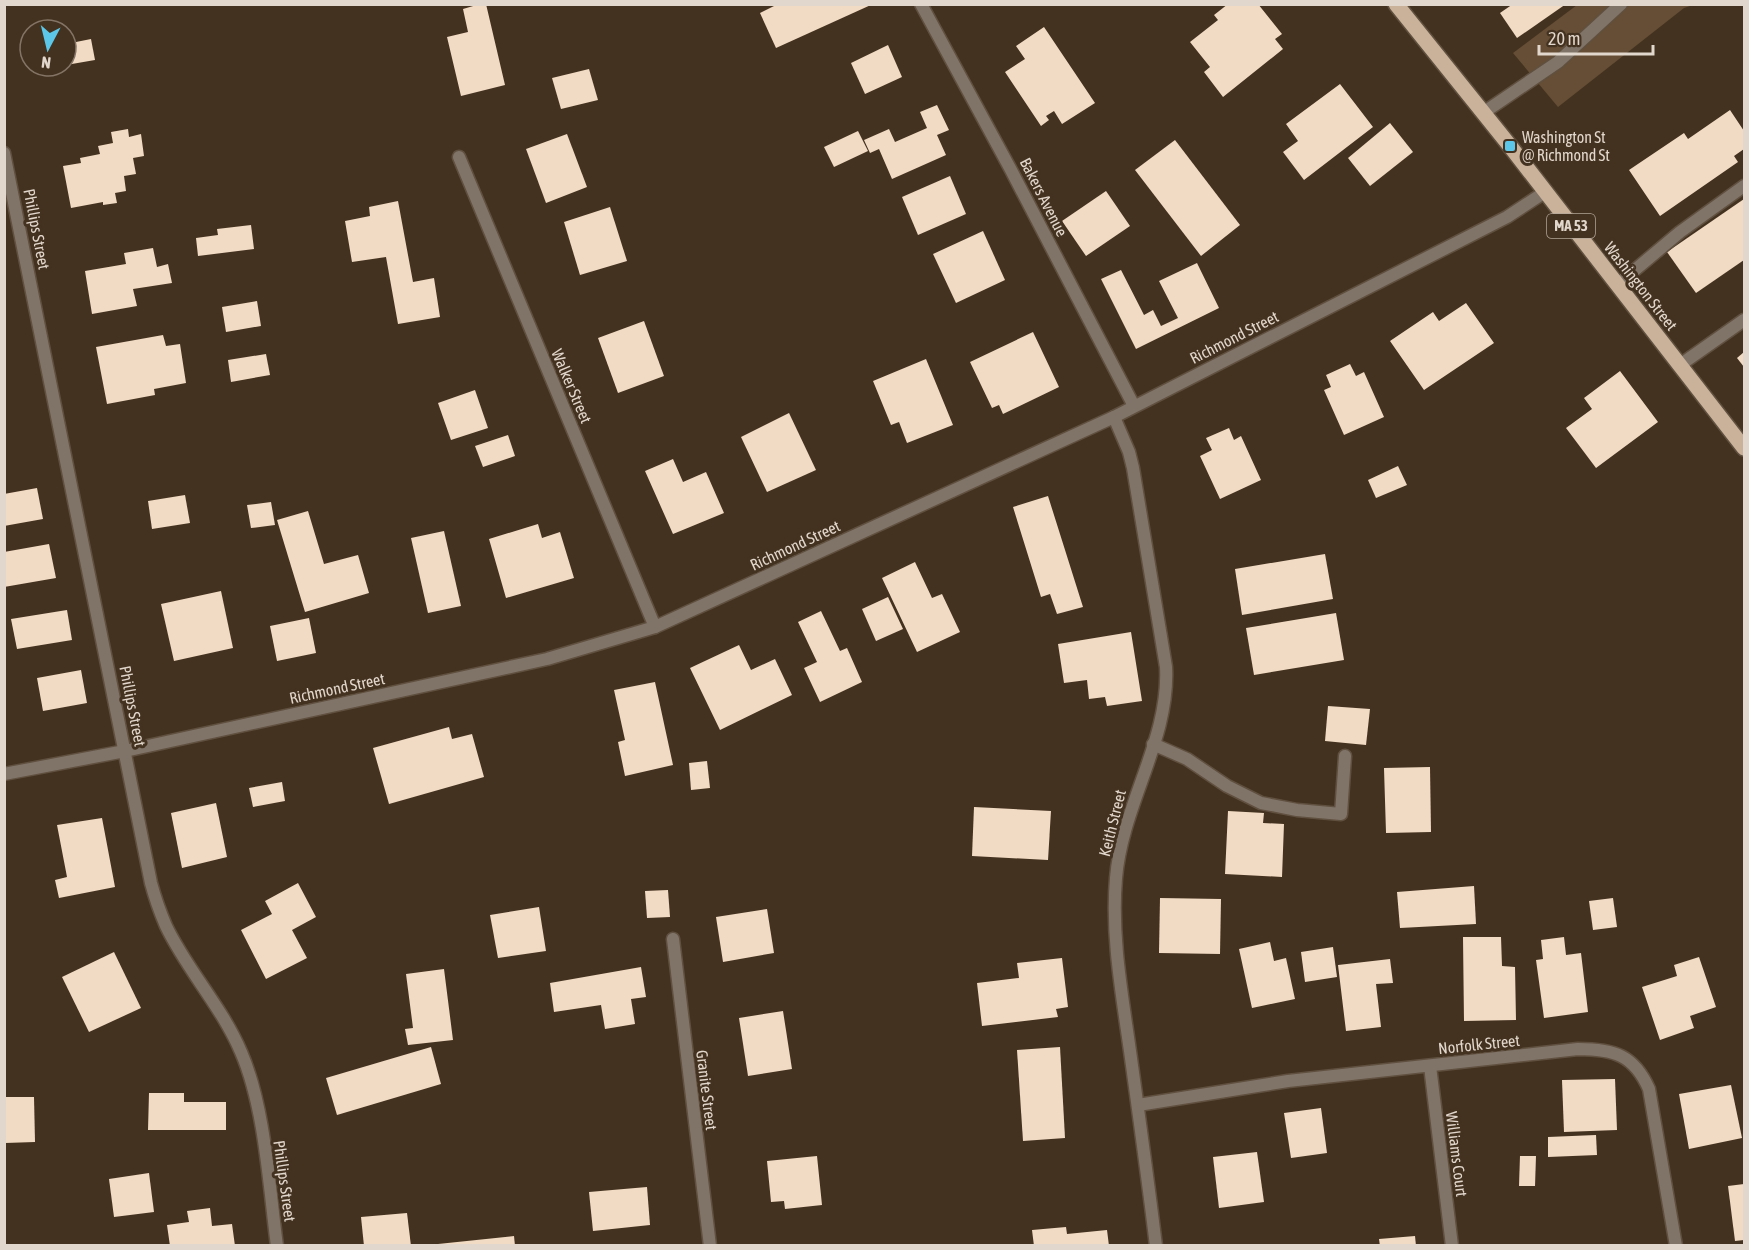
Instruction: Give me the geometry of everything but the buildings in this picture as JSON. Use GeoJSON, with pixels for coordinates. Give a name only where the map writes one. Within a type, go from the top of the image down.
{"type":"FeatureCollection","features":[{"type":"Feature","properties":{"kind":"main road","name":"Washington Street"},"geometry":{"type":"LineString","coordinates":[[1396,4],[1744,448]]}},
{"type":"Feature","properties":{"kind":"street","name":"Bakers Avenue"},"geometry":{"type":"LineString","coordinates":[[921,4],[1007,161],[1134,406]]}},
{"type":"Feature","properties":{"kind":"street"},"geometry":{"type":"LineString","coordinates":[[1483,113],[1558,62],[1621,4]]}},
{"type":"Feature","properties":{"kind":"street","name":"Phillips Street"},"geometry":{"type":"LineString","coordinates":[[4,153],[145,859],[157,906],[178,948],[230,1030],[249,1072],[259,1116],[277,1245]]}},
{"type":"Feature","properties":{"kind":"street","name":"Walker Street"},"geometry":{"type":"LineString","coordinates":[[459,157],[656,627]]}},
{"type":"Feature","properties":{"kind":"street"},"geometry":{"type":"LineString","coordinates":[[1617,285],[1680,232],[1744,186]]}},
{"type":"Feature","properties":{"kind":"street","name":"Richmond Street"},"geometry":{"type":"LineString","coordinates":[[4,774],[125,751],[547,660],[656,627],[1114,417],[1507,217],[1545,192]]}},
{"type":"Feature","properties":{"kind":"street"},"geometry":{"type":"LineString","coordinates":[[1680,365],[1744,320]]}},
{"type":"Feature","properties":{"kind":"street","name":"Keith Street"},"geometry":{"type":"LineString","coordinates":[[1114,417],[1126,444],[1133,468],[1166,667],[1165,704],[1124,831],[1115,894],[1118,969],[1156,1245]]}},
{"type":"Feature","properties":{"kind":"street"},"geometry":{"type":"LineString","coordinates":[[1153,744],[1187,759],[1227,786],[1262,803],[1297,810],[1341,814],[1345,756]]}},
{"type":"Feature","properties":{"kind":"street","name":"Granite Street"},"geometry":{"type":"LineString","coordinates":[[673,939],[711,1245]]}},
{"type":"Feature","properties":{"kind":"street","name":"Norfolk Street"},"geometry":{"type":"LineString","coordinates":[[1138,1105],[1288,1081],[1578,1049],[1611,1052],[1625,1057],[1643,1076],[1649,1089],[1676,1245]]}},
{"type":"Feature","properties":{"kind":"street","name":"Williams Court"},"geometry":{"type":"LineString","coordinates":[[1431,1066],[1452,1245]]}},
{"type":"Feature","properties":{"kind":"shaded area"},"geometry":{"type":"Polygon","coordinates":[[[1577,5],[1693,5],[1684,8],[1558,107],[1513,53],[1577,5]]]}},
{"type":"Feature","properties":{"kind":"place","name":"Washington St @ Richmond St"},"geometry":{"type":"Point","coordinates":[1510,146]}}]}
